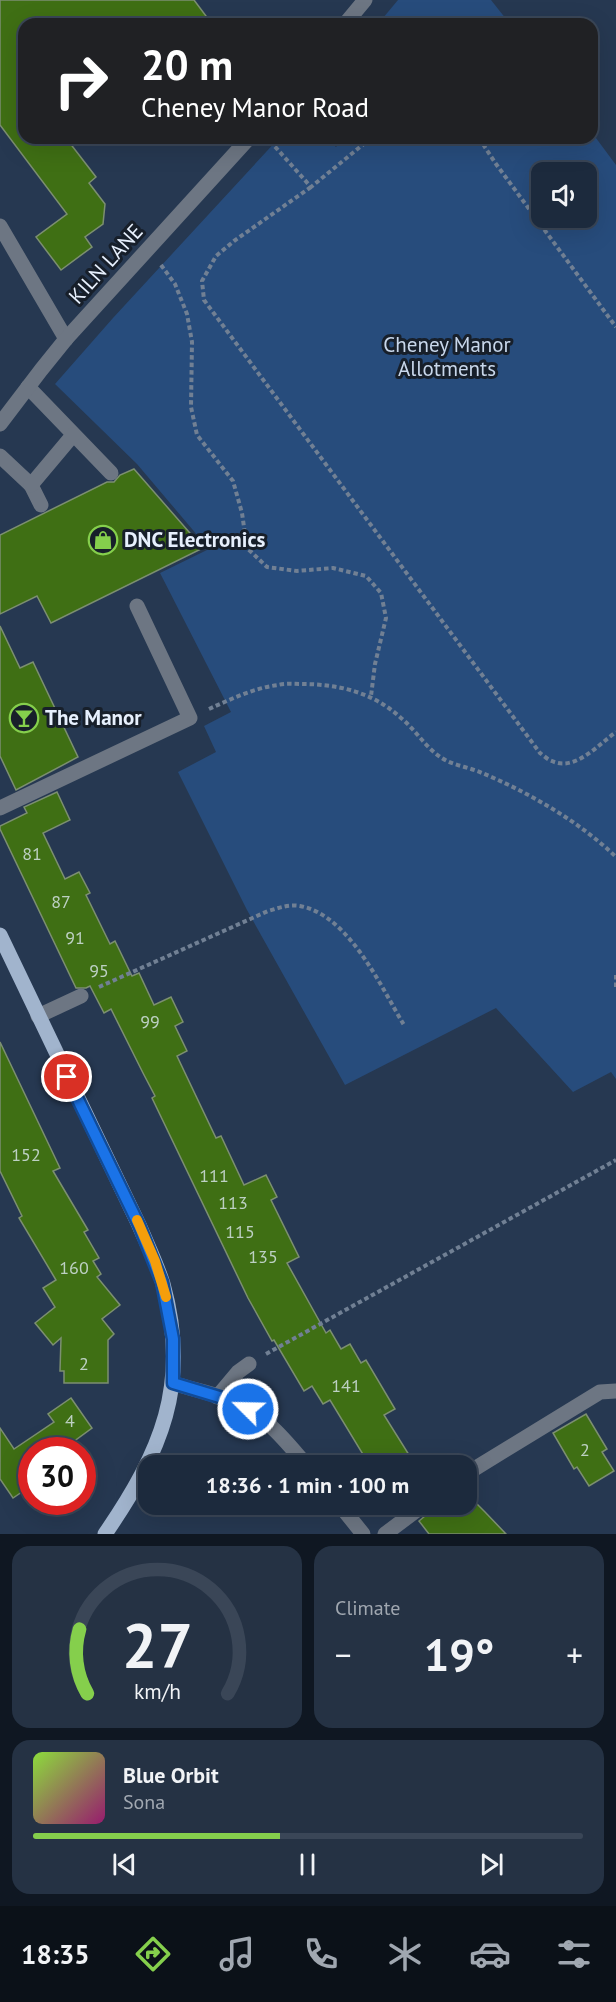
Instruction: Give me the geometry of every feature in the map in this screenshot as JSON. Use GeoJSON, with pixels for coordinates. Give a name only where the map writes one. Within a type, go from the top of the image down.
{"type":"FeatureCollection","features":[{"type":"Feature","properties":{"kind":"main road"},"geometry":{"type":"LineString","coordinates":[[0,935],[155,1261],[167,1301],[173,1339],[173,1383],[167,1415],[157,1444],[136,1486],[105,1534]]}},
{"type":"Feature","properties":{"kind":"street"},"geometry":{"type":"LineString","coordinates":[[350,18],[366,0]]}},
{"type":"Feature","properties":{"kind":"street","name":"KILN LANE"},"geometry":{"type":"LineString","coordinates":[[0,424],[66,339],[243,144]]}},
{"type":"Feature","properties":{"kind":"street"},"geometry":{"type":"LineString","coordinates":[[0,226],[66,339]]}},
{"type":"Feature","properties":{"kind":"street"},"geometry":{"type":"LineString","coordinates":[[27,387],[111,473]]}},
{"type":"Feature","properties":{"kind":"street"},"geometry":{"type":"LineString","coordinates":[[31,485],[73,435]]}},
{"type":"Feature","properties":{"kind":"street"},"geometry":{"type":"LineString","coordinates":[[0,456],[31,485],[41,505]]}},
{"type":"Feature","properties":{"kind":"street"},"geometry":{"type":"LineString","coordinates":[[0,808],[189,718],[137,606]]}},
{"type":"Feature","properties":{"kind":"street"},"geometry":{"type":"LineString","coordinates":[[38,1016],[81,996]]}},
{"type":"Feature","properties":{"kind":"street"},"geometry":{"type":"LineString","coordinates":[[217,1397],[238,1372],[249,1364]]}},
{"type":"Feature","properties":{"kind":"street"},"geometry":{"type":"LineString","coordinates":[[173,1383],[236,1402],[260,1416],[279,1433],[298,1455]]}},
{"type":"Feature","properties":{"kind":"street"},"geometry":{"type":"LineString","coordinates":[[477,1467],[600,1392],[616,1391]]}},
{"type":"Feature","properties":{"kind":"street"},"geometry":{"type":"LineString","coordinates":[[348,1515],[363,1534]]}},
{"type":"Feature","properties":{"kind":"street"},"geometry":{"type":"LineString","coordinates":[[385,1534],[410,1515]]}},
{"type":"Feature","properties":{"kind":"path"},"geometry":{"type":"LineString","coordinates":[[273,144],[311,187]]}},
{"type":"Feature","properties":{"kind":"path"},"geometry":{"type":"LineString","coordinates":[[364,144],[311,187],[216,256],[202,281],[204,300],[540,753],[552,762],[566,764],[585,756],[616,732]]}},
{"type":"Feature","properties":{"kind":"path"},"geometry":{"type":"LineString","coordinates":[[483,144],[616,327]]}},
{"type":"Feature","properties":{"kind":"path"},"geometry":{"type":"LineString","coordinates":[[149,247],[175,284],[187,314],[192,342],[191,408],[197,435],[233,481],[248,548],[267,567],[297,571],[333,568],[366,576],[381,593],[386,618],[375,664],[371,696]]}},
{"type":"Feature","properties":{"kind":"path"},"geometry":{"type":"LineString","coordinates":[[189,718],[236,697],[278,684],[315,684],[345,688],[371,696],[402,718],[432,752],[448,761],[481,772],[543,804],[593,836],[616,857]]}},
{"type":"Feature","properties":{"kind":"path"},"geometry":{"type":"LineString","coordinates":[[81,996],[268,910],[284,906],[301,906],[322,915],[351,941],[404,1025]]}},
{"type":"Feature","properties":{"kind":"path"},"geometry":{"type":"LineString","coordinates":[[616,975],[616,990]]}},
{"type":"Feature","properties":{"kind":"path"},"geometry":{"type":"LineString","coordinates":[[249,1364],[616,1160]]}},
{"type":"Feature","properties":{"kind":"green space"},"geometry":{"type":"Polygon","coordinates":[[[398,0],[491,0],[505,18],[383,18],[398,0]]]}},
{"type":"Feature","properties":{"kind":"green space","name":"Cheney Manor Allotments"},"geometry":{"type":"Polygon","coordinates":[[[598,141],[616,165],[616,1079],[611,1072],[573,1092],[496,1008],[345,1085],[247,910],[178,772],[216,752],[204,726],[231,712],[160,573],[209,549],[137,464],[55,384],[273,144],[332,144],[336,147],[339,144],[598,144],[598,141]]]}},
{"type":"Feature","properties":{"kind":"building"},"geometry":{"type":"Polygon","coordinates":[[[0,0],[194,0],[208,18],[18,18],[18,144],[71,144],[96,177],[89,183],[105,204],[103,224],[85,237],[92,247],[61,270],[36,237],[67,214],[0,125],[0,0]]]}},
{"type":"Feature","properties":{"kind":"building","name":"DNC Electronics"},"geometry":{"type":"Polygon","coordinates":[[[134,469],[203,548],[51,623],[37,596],[0,614],[0,535],[107,482],[114,482],[120,475],[134,469]]]}},
{"type":"Feature","properties":{"kind":"building","name":"The Manor"},"geometry":{"type":"Polygon","coordinates":[[[0,626],[20,668],[33,662],[78,757],[16,790],[0,756],[0,626]]]}},
{"type":"Feature","properties":{"kind":"building"},"geometry":{"type":"Polygon","coordinates":[[[57,792],[70,820],[43,833],[65,879],[79,872],[90,893],[86,895],[110,944],[115,941],[132,976],[139,973],[154,1005],[171,997],[183,1022],[175,1026],[187,1051],[177,1056],[216,1138],[221,1136],[244,1185],[266,1175],[277,1197],[271,1200],[299,1257],[287,1263],[326,1333],[330,1330],[341,1349],[350,1344],[361,1363],[366,1360],[395,1409],[384,1415],[409,1455],[363,1455],[330,1400],[323,1404],[312,1386],[304,1391],[274,1340],[272,1341],[248,1298],[152,1098],[155,1096],[111,1009],[104,1013],[90,986],[76,988],[0,829],[0,826],[27,813],[24,807],[57,792]]]}},
{"type":"Feature","properties":{"kind":"building"},"geometry":{"type":"Polygon","coordinates":[[[0,1042],[60,1168],[53,1171],[88,1230],[84,1232],[99,1258],[93,1261],[101,1274],[97,1277],[120,1305],[102,1319],[114,1334],[108,1340],[108,1383],[64,1383],[64,1371],[60,1371],[61,1338],[53,1345],[35,1323],[55,1307],[43,1288],[56,1280],[19,1218],[22,1216],[0,1171],[0,1042]]]}},
{"type":"Feature","properties":{"kind":"building"},"geometry":{"type":"Polygon","coordinates":[[[71,1398],[92,1428],[80,1437],[32,1437],[54,1422],[48,1414],[71,1398]]]}},
{"type":"Feature","properties":{"kind":"building"},"geometry":{"type":"Polygon","coordinates":[[[586,1414],[607,1449],[602,1452],[614,1471],[589,1486],[577,1467],[574,1469],[553,1433],[586,1414]]]}},
{"type":"Feature","properties":{"kind":"building"},"geometry":{"type":"Polygon","coordinates":[[[0,1428],[14,1449],[18,1446],[18,1495],[13,1498],[0,1479],[0,1428]]]}},
{"type":"Feature","properties":{"kind":"building"},"geometry":{"type":"Polygon","coordinates":[[[477,1504],[506,1534],[429,1534],[419,1521],[426,1515],[477,1515],[477,1504]]]}},
{"type":"Feature","properties":{"kind":"slow traffic"},"geometry":{"type":"LineString","coordinates":[[137,1220],[155,1261],[166,1297]]}},
{"type":"Feature","properties":{"kind":"place","name":"DNC Electronics"},"geometry":{"type":"Point","coordinates":[103,540]}},
{"type":"Feature","properties":{"kind":"place","name":"The Manor"},"geometry":{"type":"Point","coordinates":[24,718]}},
{"type":"Feature","properties":{"kind":"route"},"geometry":{"type":"LineString","coordinates":[[67,1077],[155,1261],[167,1301],[173,1339],[173,1383],[236,1402],[248,1409]]}}]}
